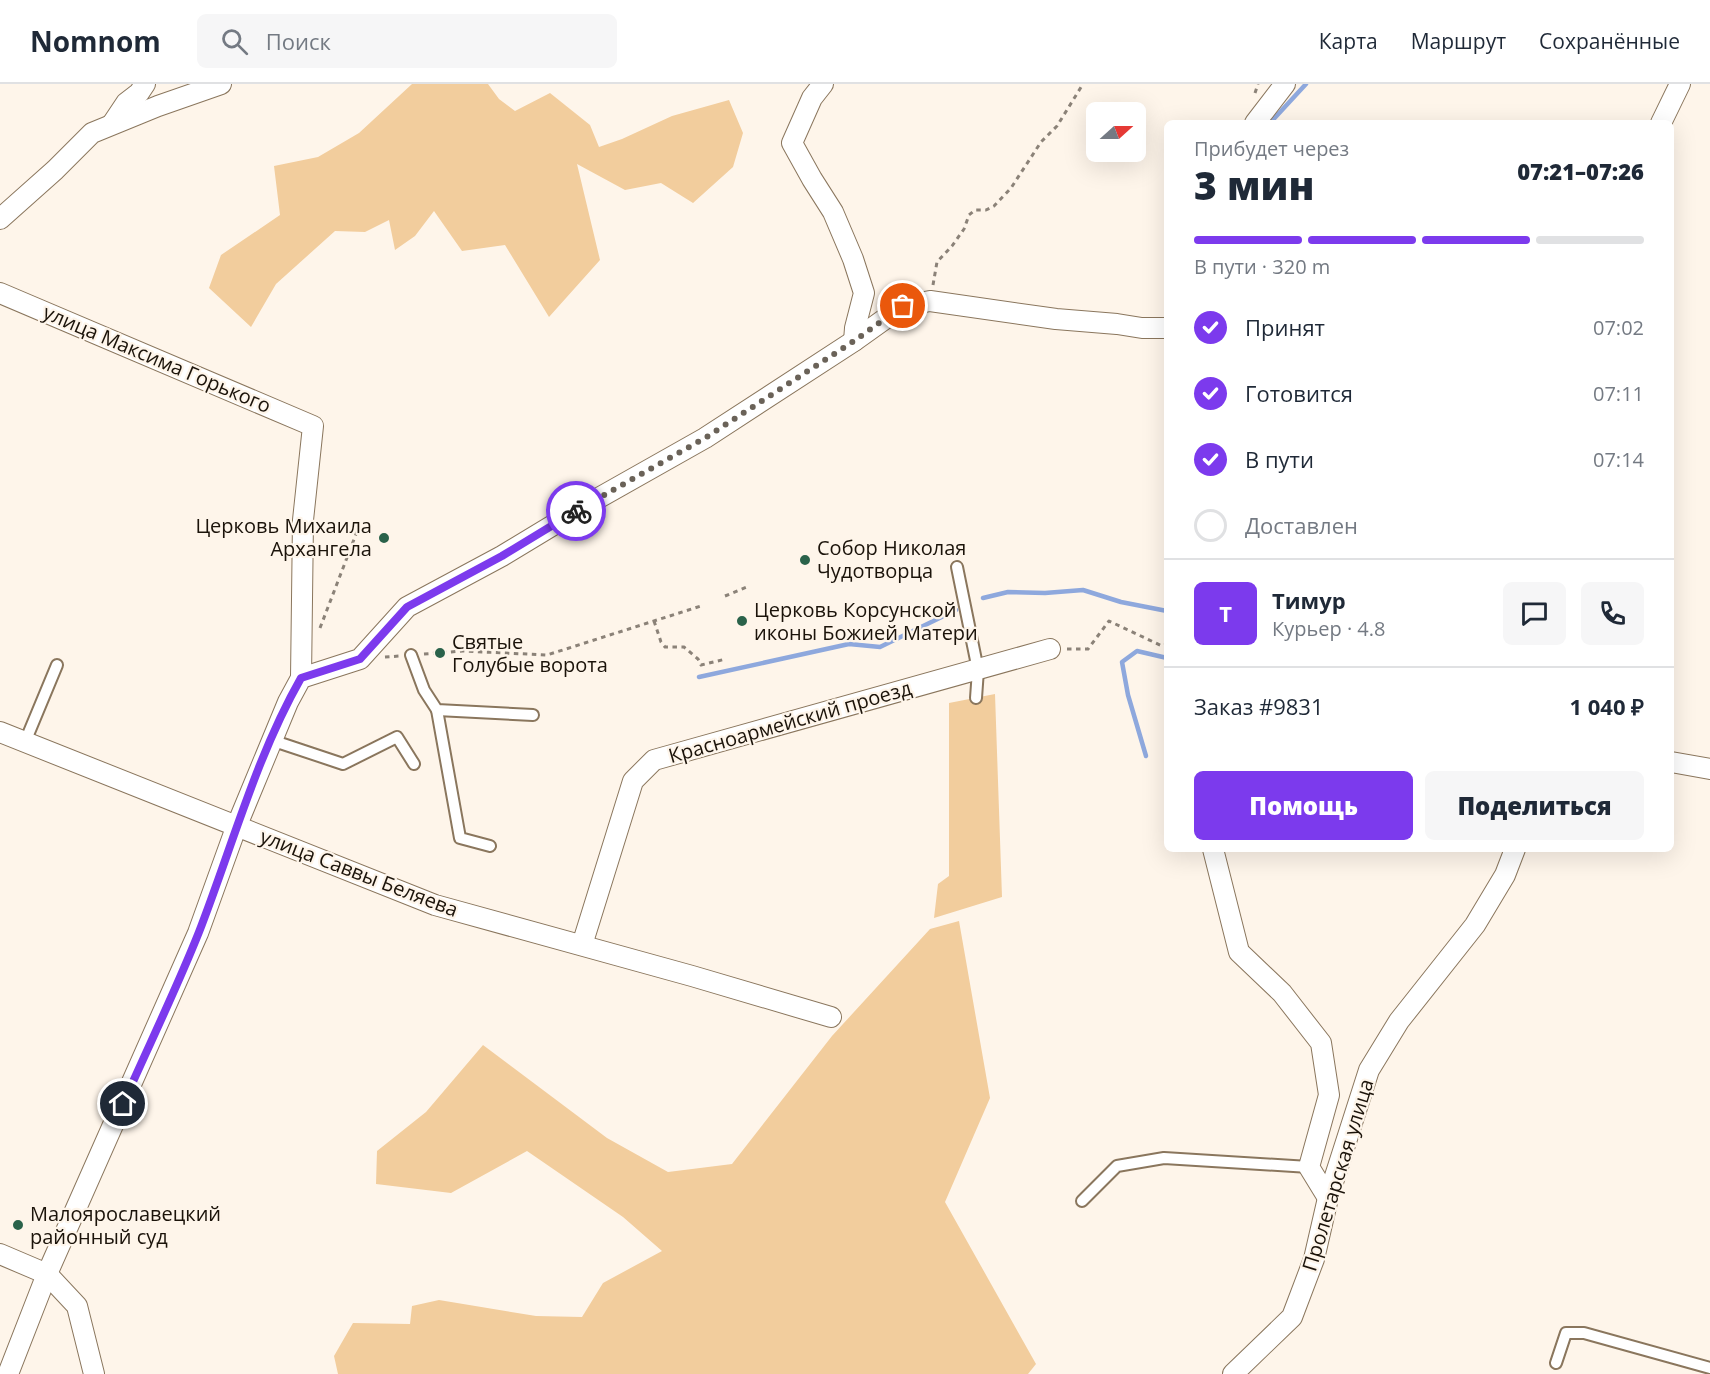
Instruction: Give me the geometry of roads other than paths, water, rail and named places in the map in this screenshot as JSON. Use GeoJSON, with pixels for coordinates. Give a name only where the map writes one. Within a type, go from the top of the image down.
{"type":"FeatureCollection","features":[{"type":"Feature","properties":{"kind":"street"},"geometry":{"type":"LineString","coordinates":[[112,124],[126,103],[139,93],[145,84]]}},
{"type":"Feature","properties":{"kind":"street"},"geometry":{"type":"LineString","coordinates":[[0,219],[92,133],[221,84]]}},
{"type":"Feature","properties":{"kind":"street"},"geometry":{"type":"LineString","coordinates":[[823,84],[812,98],[792,143],[833,212],[853,259],[864,293],[854,341]]}},
{"type":"Feature","properties":{"kind":"street"},"geometry":{"type":"LineString","coordinates":[[1257,120],[1285,84]]}},
{"type":"Feature","properties":{"kind":"street"},"geometry":{"type":"LineString","coordinates":[[1662,120],[1680,84]]}},
{"type":"Feature","properties":{"kind":"street","name":"улица Максима Горького"},"geometry":{"type":"LineString","coordinates":[[0,293],[313,426],[303,520],[301,678]]}},
{"type":"Feature","properties":{"kind":"street"},"geometry":{"type":"LineString","coordinates":[[8,1374],[47,1274],[198,933],[271,740],[301,678],[360,659],[407,607],[502,556],[705,438],[854,341],[903,306],[930,301],[1056,319],[1142,328],[1164,328]]}},
{"type":"Feature","properties":{"kind":"street","name":"Красноармейский проезд"},"geometry":{"type":"LineString","coordinates":[[582,945],[633,780],[654,760],[1050,648]]}},
{"type":"Feature","properties":{"kind":"street","name":"улица Саввы Беляева"},"geometry":{"type":"LineString","coordinates":[[0,732],[435,905],[831,1017]]}},
{"type":"Feature","properties":{"kind":"street"},"geometry":{"type":"LineString","coordinates":[[1674,763],[1710,769]]}},
{"type":"Feature","properties":{"kind":"street"},"geometry":{"type":"LineString","coordinates":[[1214,852],[1239,952],[1282,993],[1321,1043],[1329,1095],[1310,1167],[1328,1198]]}},
{"type":"Feature","properties":{"kind":"street","name":"Пролетарская улица"},"geometry":{"type":"LineString","coordinates":[[1233,1374],[1292,1317],[1314,1259],[1328,1198],[1369,1070],[1399,1021],[1475,925],[1504,875],[1514,852]]}},
{"type":"Feature","properties":{"kind":"street"},"geometry":{"type":"LineString","coordinates":[[0,1254],[47,1274],[77,1306],[94,1374]]}},
{"type":"Feature","properties":{"kind":"lane"},"geometry":{"type":"LineString","coordinates":[[957,567],[978,670],[976,698]]}},
{"type":"Feature","properties":{"kind":"lane"},"geometry":{"type":"LineString","coordinates":[[411,655],[424,690],[437,711],[460,838],[490,846]]}},
{"type":"Feature","properties":{"kind":"lane"},"geometry":{"type":"LineString","coordinates":[[25,742],[57,665]]}},
{"type":"Feature","properties":{"kind":"lane"},"geometry":{"type":"LineString","coordinates":[[437,711],[534,715]]}},
{"type":"Feature","properties":{"kind":"lane"},"geometry":{"type":"LineString","coordinates":[[271,740],[343,764],[397,737],[414,764]]}},
{"type":"Feature","properties":{"kind":"lane"},"geometry":{"type":"LineString","coordinates":[[1082,1201],[1117,1166],[1164,1158],[1310,1167]]}},
{"type":"Feature","properties":{"kind":"lane"},"geometry":{"type":"LineString","coordinates":[[1556,1363],[1566,1333],[1584,1333],[1710,1368]]}},
{"type":"Feature","properties":{"kind":"waterway"},"geometry":{"type":"LineString","coordinates":[[1273,120],[1306,84]]}},
{"type":"Feature","properties":{"kind":"waterway"},"geometry":{"type":"LineString","coordinates":[[983,598],[1008,592],[1045,593],[1083,590],[1121,602],[1164,610]]}},
{"type":"Feature","properties":{"kind":"waterway"},"geometry":{"type":"LineString","coordinates":[[699,677],[849,644],[880,647],[956,610]]}},
{"type":"Feature","properties":{"kind":"waterway"},"geometry":{"type":"LineString","coordinates":[[1146,756],[1128,695],[1122,662],[1137,651],[1164,657]]}},
{"type":"Feature","properties":{"kind":"place","name":"Церковь Михаила Архангела"},"geometry":{"type":"Point","coordinates":[384,538]}},
{"type":"Feature","properties":{"kind":"place","name":"Собор Николая Чудотворца"},"geometry":{"type":"Point","coordinates":[805,560]}},
{"type":"Feature","properties":{"kind":"place","name":"Церковь Корсунской иконы Божией Матери"},"geometry":{"type":"Point","coordinates":[742,621]}},
{"type":"Feature","properties":{"kind":"place","name":"Святые Голубые ворота"},"geometry":{"type":"Point","coordinates":[440,653]}},
{"type":"Feature","properties":{"kind":"place","name":"Малоярославецкий районный суд"},"geometry":{"type":"Point","coordinates":[18,1225]}}]}
